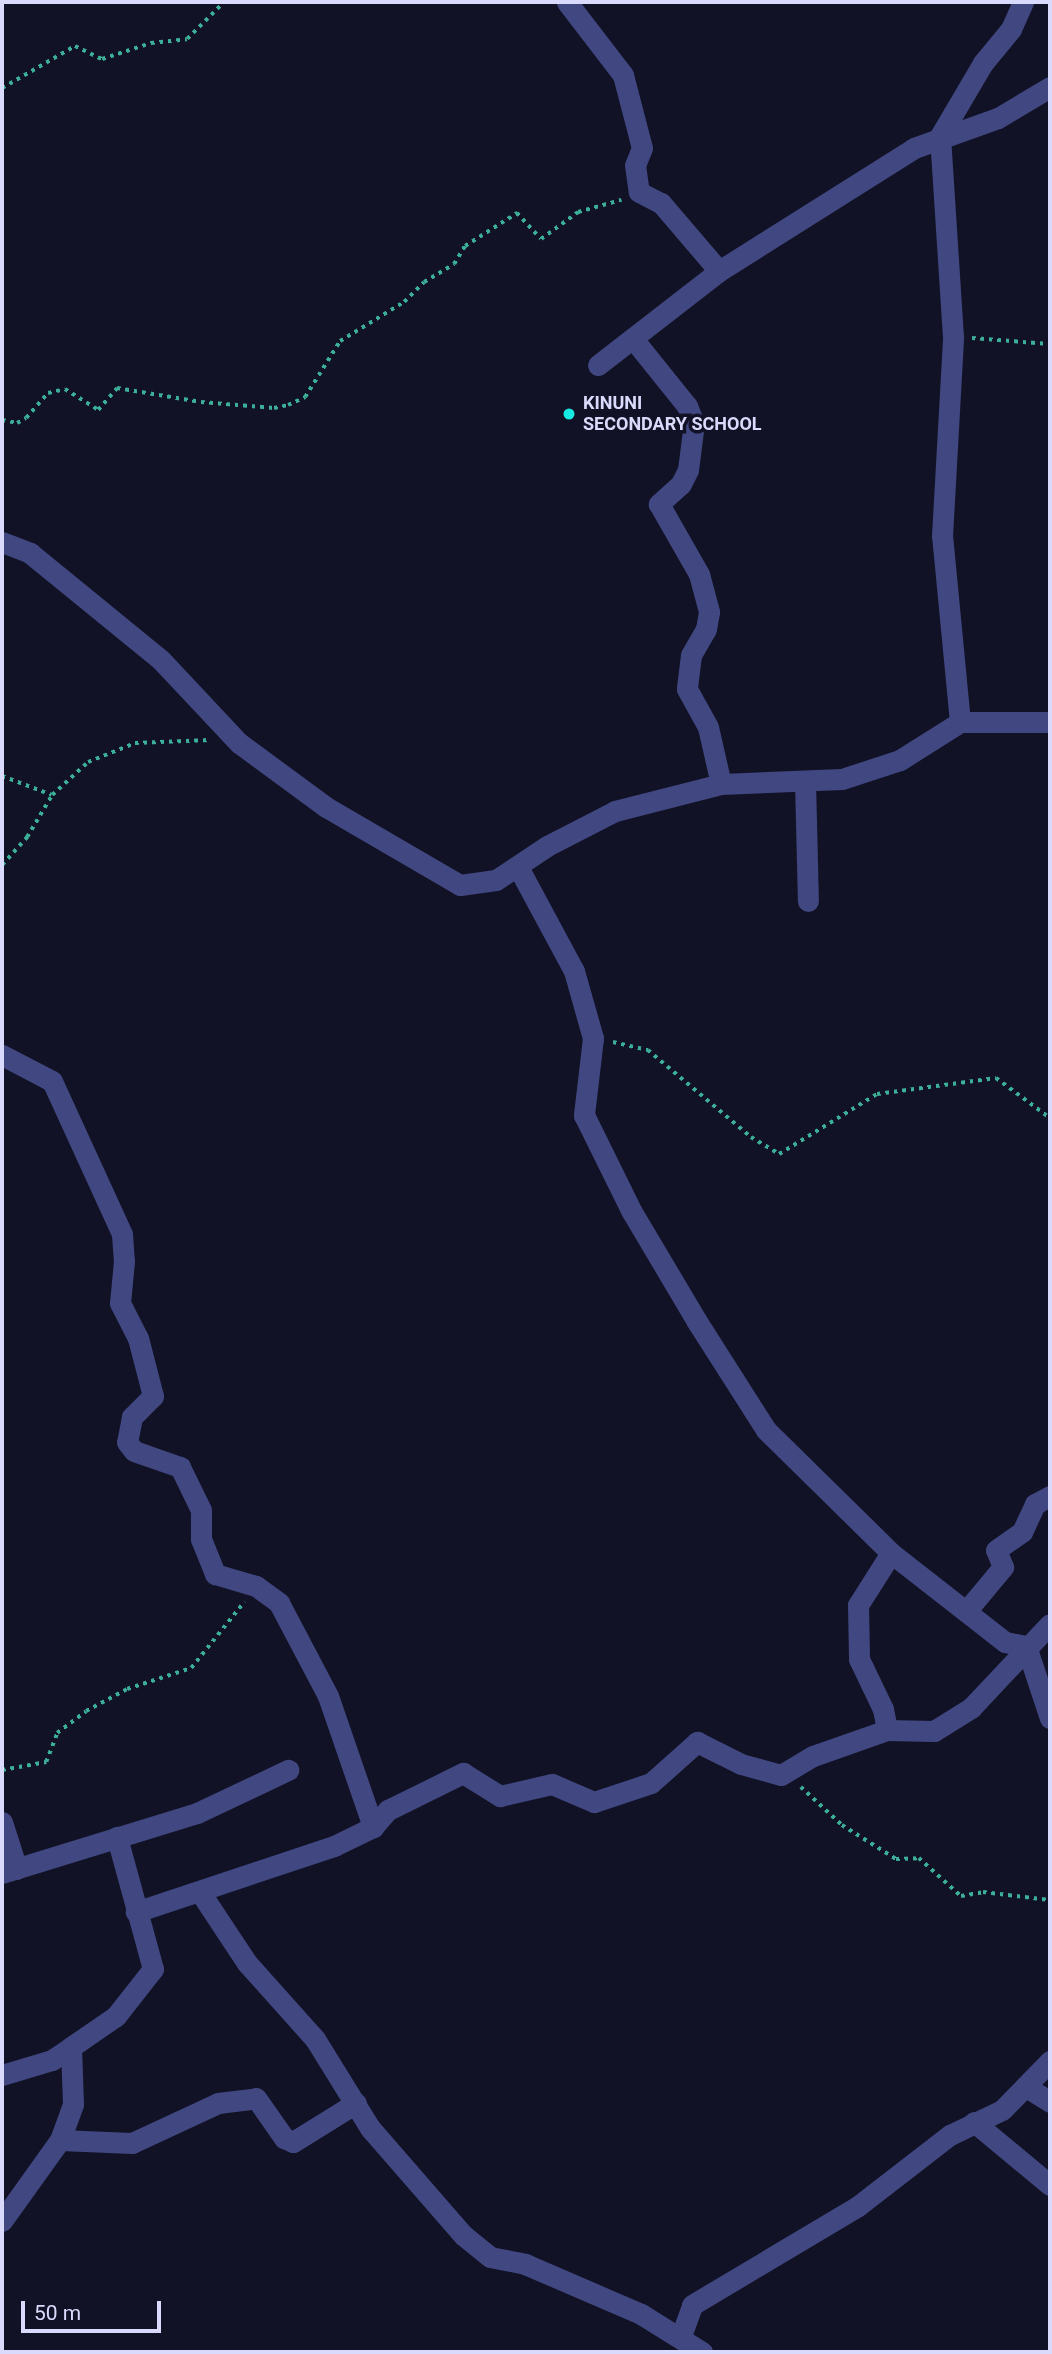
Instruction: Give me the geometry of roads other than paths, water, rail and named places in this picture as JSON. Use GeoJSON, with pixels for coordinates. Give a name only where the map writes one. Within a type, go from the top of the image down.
{"type":"FeatureCollection","features":[{"type":"Feature","properties":{"kind":"street"},"geometry":{"type":"LineString","coordinates":[[567,2],[624,75],[642,148],[635,164],[639,192],[661,203],[719,271]]}},
{"type":"Feature","properties":{"kind":"street"},"geometry":{"type":"LineString","coordinates":[[960,722],[942,536],[953,337],[940,136],[983,63],[1011,29],[1023,2]]}},
{"type":"Feature","properties":{"kind":"street"},"geometry":{"type":"LineString","coordinates":[[598,365],[634,340],[719,271],[914,148],[940,136],[998,118],[1050,87]]}},
{"type":"Feature","properties":{"kind":"street"},"geometry":{"type":"LineString","coordinates":[[634,340],[687,406],[694,423],[688,470],[681,484],[659,504],[699,574],[709,612],[706,629],[691,655],[687,689],[708,727],[721,784]]}},
{"type":"Feature","properties":{"kind":"street"},"geometry":{"type":"LineString","coordinates":[[2,542],[30,552],[161,660],[239,743],[326,807],[460,885],[496,880],[547,846],[615,811],[721,784],[842,779],[900,760],[960,722],[1050,722]]}},
{"type":"Feature","properties":{"kind":"street"},"geometry":{"type":"LineString","coordinates":[[805,781],[808,901]]}},
{"type":"Feature","properties":{"kind":"street"},"geometry":{"type":"LineString","coordinates":[[518,867],[574,971],[593,1038],[584,1115],[632,1212],[766,1430],[891,1553],[968,1609],[1005,1642],[1026,1646]]}},
{"type":"Feature","properties":{"kind":"street"},"geometry":{"type":"LineString","coordinates":[[2,1055],[52,1081],[121,1234],[124,1261],[120,1303],[138,1338],[153,1396],[132,1417],[127,1442],[134,1451],[180,1467],[201,1510],[201,1539],[215,1574],[256,1586],[279,1603],[328,1696],[373,1827]]}},
{"type":"Feature","properties":{"kind":"street"},"geometry":{"type":"LineString","coordinates":[[968,1609],[1003,1567],[996,1550],[1021,1532],[1035,1504],[1050,1496]]}},
{"type":"Feature","properties":{"kind":"street"},"geometry":{"type":"LineString","coordinates":[[887,1730],[883,1709],[859,1659],[858,1605],[891,1553]]}},
{"type":"Feature","properties":{"kind":"street"},"geometry":{"type":"LineString","coordinates":[[136,1912],[334,1846],[373,1827],[388,1810],[463,1773],[500,1796],[552,1784],[594,1802],[651,1783],[697,1742],[741,1764],[781,1775],[813,1756],[887,1730],[934,1731],[971,1708],[1026,1646],[1050,1624]]}},
{"type":"Feature","properties":{"kind":"street"},"geometry":{"type":"LineString","coordinates":[[1026,1646],[1050,1718]]}},
{"type":"Feature","properties":{"kind":"street"},"geometry":{"type":"LineString","coordinates":[[2,1822],[9,1871],[197,1813],[288,1770]]}},
{"type":"Feature","properties":{"kind":"street"},"geometry":{"type":"LineString","coordinates":[[2,2075],[52,2060],[71,2047],[116,2015],[153,1969],[117,1838]]}},
{"type":"Feature","properties":{"kind":"street"},"geometry":{"type":"LineString","coordinates":[[200,1892],[247,1964],[315,2039],[370,2129],[463,2235],[490,2257],[525,2264],[641,2314],[681,2336],[702,2352]]}},
{"type":"Feature","properties":{"kind":"street"},"geometry":{"type":"LineString","coordinates":[[2,2221],[60,2140],[73,2104],[71,2047]]}},
{"type":"Feature","properties":{"kind":"street"},"geometry":{"type":"LineString","coordinates":[[681,2336],[692,2305],[858,2206],[950,2135],[1002,2110],[1028,2088],[1050,2061]]}},
{"type":"Feature","properties":{"kind":"street"},"geometry":{"type":"LineString","coordinates":[[1028,2088],[1050,2102]]}},
{"type":"Feature","properties":{"kind":"street"},"geometry":{"type":"LineString","coordinates":[[60,2140],[132,2143],[218,2103],[256,2098],[284,2138],[293,2142],[356,2103]]}},
{"type":"Feature","properties":{"kind":"street"},"geometry":{"type":"LineString","coordinates":[[974,2122],[1050,2185]]}},
{"type":"Feature","properties":{"kind":"place","name":"KINUNI SECONDARY SCHOOL"},"geometry":{"type":"Point","coordinates":[569,414]}}]}
